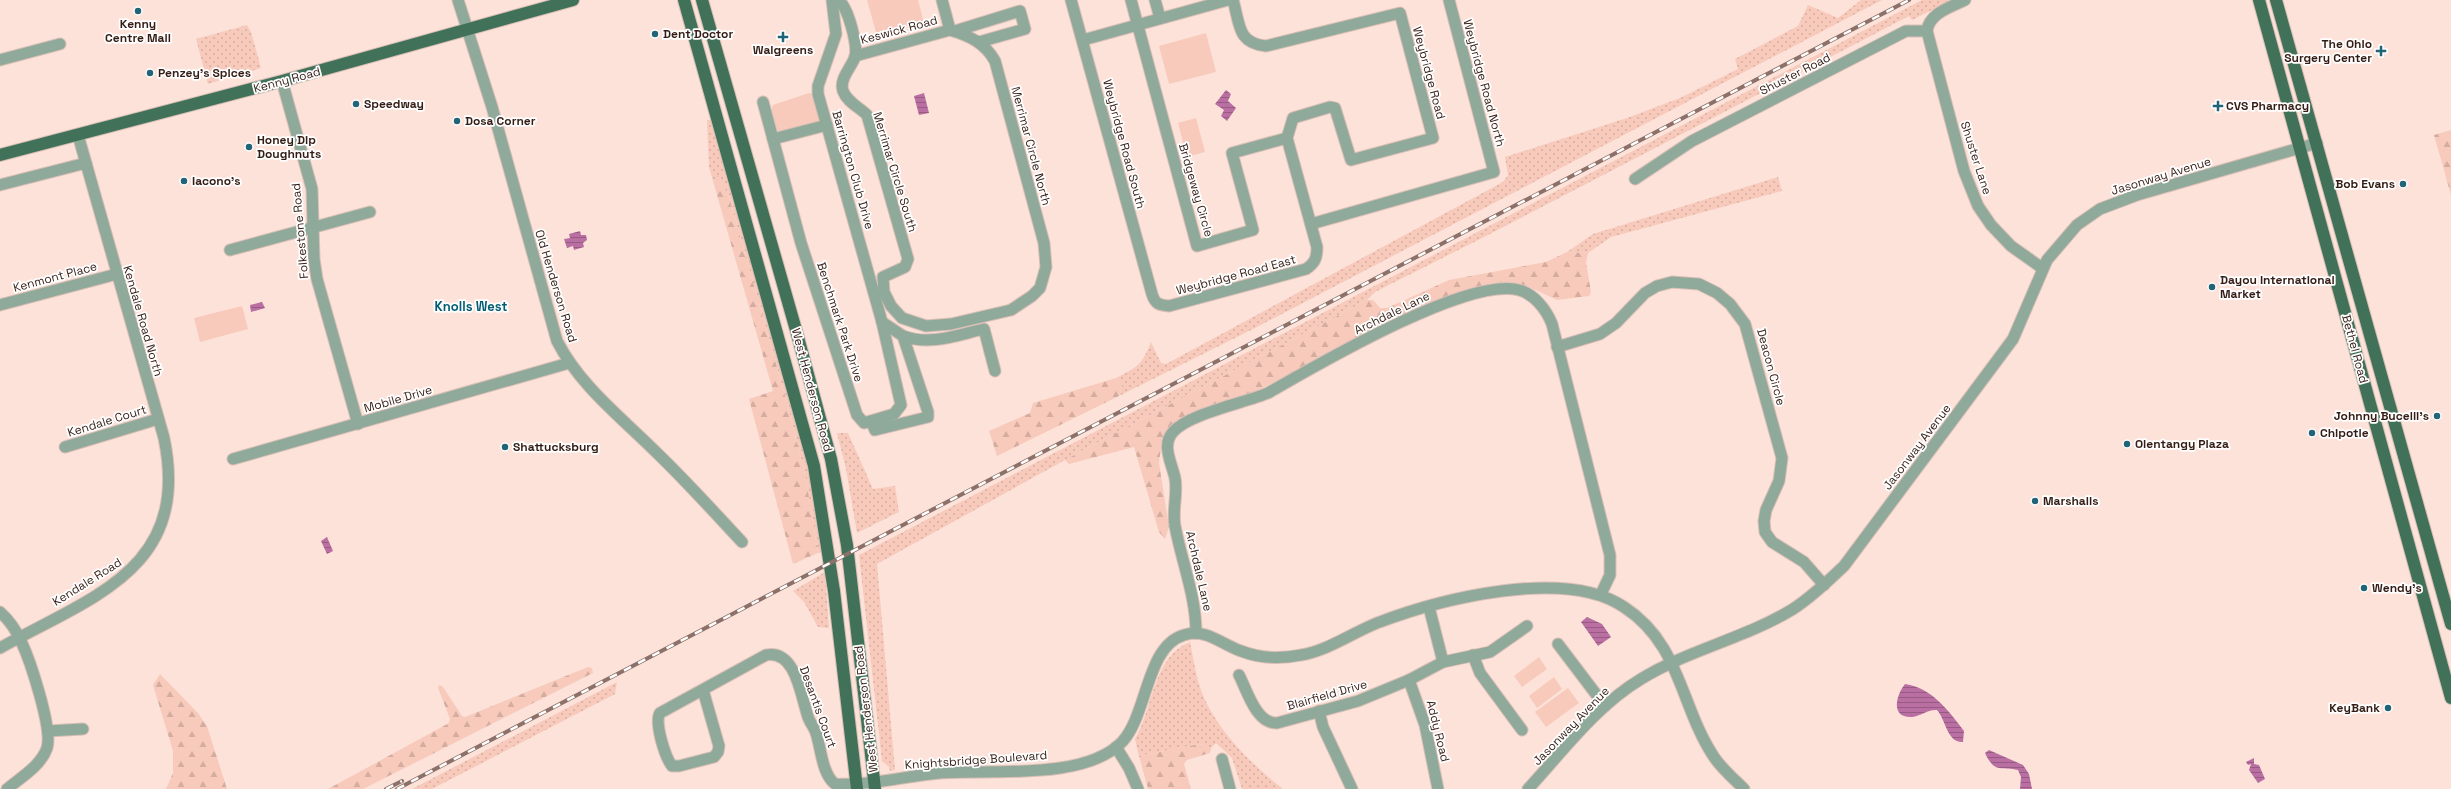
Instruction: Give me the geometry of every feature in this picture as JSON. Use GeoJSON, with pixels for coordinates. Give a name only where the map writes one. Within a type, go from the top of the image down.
{"type":"FeatureCollection","features":[{"type":"Feature","properties":{"kind":"main road","name":"Kenny Road"},"geometry":{"type":"LineString","coordinates":[[0,155],[282,81],[573,0]]}},
{"type":"Feature","properties":{"kind":"main road","name":"West Henderson Road"},"geometry":{"type":"LineString","coordinates":[[684,0],[814,466],[834,591],[856,786]]}},
{"type":"Feature","properties":{"kind":"main road","name":"West Henderson Road"},"geometry":{"type":"LineString","coordinates":[[702,0],[796,330],[831,459],[847,545],[874,785]]}},
{"type":"Feature","properties":{"kind":"main road","name":"Bethel Road"},"geometry":{"type":"LineString","coordinates":[[2259,0],[2301,148],[2451,698]]}},
{"type":"Feature","properties":{"kind":"main road"},"geometry":{"type":"LineString","coordinates":[[2269,0],[2272,11],[2282,20]]}},
{"type":"Feature","properties":{"kind":"main road","name":"Bethel Road"},"geometry":{"type":"LineString","coordinates":[[2276,0],[2451,624]]}},
{"type":"Feature","properties":{"kind":"main road"},"geometry":{"type":"LineString","coordinates":[[2357,357],[2370,367],[2380,368]]}},
{"type":"Feature","properties":{"kind":"main road"},"geometry":{"type":"LineString","coordinates":[[2364,383],[2371,384],[2388,396]]}},
{"type":"Feature","properties":{"kind":"street","name":"Old Henderson Road"},"geometry":{"type":"LineString","coordinates":[[458,0],[468,29],[557,341],[569,363],[592,390],[691,486],[742,542]]}},
{"type":"Feature","properties":{"kind":"street","name":"Barrington Club Drive"},"geometry":{"type":"LineString","coordinates":[[832,0],[836,34],[818,86],[818,94],[882,322]]}},
{"type":"Feature","properties":{"kind":"street"},"geometry":{"type":"LineString","coordinates":[[838,0],[845,6],[855,45],[855,56]]}},
{"type":"Feature","properties":{"kind":"street"},"geometry":{"type":"LineString","coordinates":[[942,0],[953,30]]}},
{"type":"Feature","properties":{"kind":"street","name":"Weybridge Road South"},"geometry":{"type":"LineString","coordinates":[[1071,0],[1152,294]]}},
{"type":"Feature","properties":{"kind":"street","name":"Bridgeway Circle"},"geometry":{"type":"LineString","coordinates":[[1131,0],[1197,246],[1253,230],[1232,153],[1287,138]]}},
{"type":"Feature","properties":{"kind":"street"},"geometry":{"type":"LineString","coordinates":[[1155,0],[1160,18]]}},
{"type":"Feature","properties":{"kind":"street"},"geometry":{"type":"LineString","coordinates":[[1082,40],[1228,0]]}},
{"type":"Feature","properties":{"kind":"street","name":"Weybridge Road"},"geometry":{"type":"LineString","coordinates":[[1233,0],[1243,37],[1253,45],[1266,46],[1400,13],[1433,138],[1351,160],[1338,114],[1335,108],[1330,107],[1293,118],[1287,138]]}},
{"type":"Feature","properties":{"kind":"street","name":"Weybridge Road North"},"geometry":{"type":"LineString","coordinates":[[1310,224],[1494,172],[1449,0]]}},
{"type":"Feature","properties":{"kind":"street"},"geometry":{"type":"LineString","coordinates":[[1927,31],[1928,23],[1932,17],[1965,0]]}},
{"type":"Feature","properties":{"kind":"street","name":"Keswick Road"},"geometry":{"type":"LineString","coordinates":[[855,56],[1020,11],[1025,29],[979,42]]}},
{"type":"Feature","properties":{"kind":"street","name":"Merrimar Circle North"},"geometry":{"type":"LineString","coordinates":[[882,280],[884,292],[891,306],[898,314],[902,318],[926,326],[951,324],[1011,310],[1022,304],[1040,288],[1046,267],[1045,249],[995,62],[989,49],[979,42],[953,30]]}},
{"type":"Feature","properties":{"kind":"street","name":"Shuster Road"},"geometry":{"type":"LineString","coordinates":[[1635,179],[1692,141],[1906,31],[1927,31]]}},
{"type":"Feature","properties":{"kind":"street","name":"Shuster Lane"},"geometry":{"type":"LineString","coordinates":[[1927,31],[1964,171],[1978,206],[1991,225],[2011,246],[2042,268]]}},
{"type":"Feature","properties":{"kind":"street"},"geometry":{"type":"LineString","coordinates":[[0,60],[60,44]]}},
{"type":"Feature","properties":{"kind":"street","name":"Merrimar Circle South"},"geometry":{"type":"LineString","coordinates":[[855,56],[844,79],[843,90],[848,100],[867,115],[908,259],[905,267],[885,275],[882,280]]}},
{"type":"Feature","properties":{"kind":"street","name":"Folkestone Road"},"geometry":{"type":"LineString","coordinates":[[282,81],[312,189],[314,259],[317,279],[358,424]]}},
{"type":"Feature","properties":{"kind":"street","name":"Benchmark Park Drive"},"geometry":{"type":"LineString","coordinates":[[763,102],[801,243],[857,415],[864,422],[871,421]]}},
{"type":"Feature","properties":{"kind":"street"},"geometry":{"type":"LineString","coordinates":[[773,139],[827,125]]}},
{"type":"Feature","properties":{"kind":"street","name":"Kendale Road North"},"geometry":{"type":"LineString","coordinates":[[78,135],[164,438],[170,474],[165,515]]}},
{"type":"Feature","properties":{"kind":"street","name":"Weybridge Road East"},"geometry":{"type":"LineString","coordinates":[[1152,294],[1154,301],[1160,305],[1169,306],[1306,269],[1313,264],[1317,256],[1287,138]]}},
{"type":"Feature","properties":{"kind":"street","name":"Jasonway Avenue"},"geometry":{"type":"LineString","coordinates":[[1528,789],[1605,706],[1640,679],[1672,663],[1793,609],[1824,585],[1844,566],[2013,339],[2042,268],[2066,236],[2089,215],[2100,209],[2137,195],[2317,143]]}},
{"type":"Feature","properties":{"kind":"street"},"geometry":{"type":"LineString","coordinates":[[0,186],[86,163]]}},
{"type":"Feature","properties":{"kind":"street"},"geometry":{"type":"LineString","coordinates":[[230,250],[370,212]]}},
{"type":"Feature","properties":{"kind":"street","name":"Kenmont Place"},"geometry":{"type":"LineString","coordinates":[[0,305],[117,274]]}},
{"type":"Feature","properties":{"kind":"street","name":"Deacon Circle"},"geometry":{"type":"LineString","coordinates":[[1557,347],[1600,334],[1616,323],[1645,293],[1672,282],[1699,284],[1717,293],[1730,304],[1745,324],[1782,458],[1780,481],[1766,510],[1764,521],[1766,532],[1772,542],[1804,562],[1824,585]]}},
{"type":"Feature","properties":{"kind":"street","name":"Archdale Lane"},"geometry":{"type":"LineString","coordinates":[[1196,633],[1194,598],[1175,526],[1176,484],[1169,458],[1168,441],[1177,428],[1220,409],[1248,402],[1268,393],[1438,304],[1492,289],[1520,290],[1537,301],[1548,314],[1610,555],[1610,575],[1601,594]]}},
{"type":"Feature","properties":{"kind":"street"},"geometry":{"type":"LineString","coordinates":[[882,322],[903,336],[916,340],[933,341],[984,329],[996,371]]}},
{"type":"Feature","properties":{"kind":"street"},"geometry":{"type":"LineString","coordinates":[[882,322],[901,405],[894,414],[871,421],[875,430],[928,417],[903,336]]}},
{"type":"Feature","properties":{"kind":"street","name":"Mobile Drive"},"geometry":{"type":"LineString","coordinates":[[233,459],[569,363]]}},
{"type":"Feature","properties":{"kind":"street","name":"Kendale Court"},"geometry":{"type":"LineString","coordinates":[[65,447],[158,419]]}},
{"type":"Feature","properties":{"kind":"street","name":"Kendale Road"},"geometry":{"type":"LineString","coordinates":[[0,648],[83,603],[128,573],[147,551],[165,515]]}},
{"type":"Feature","properties":{"kind":"street","name":"Knightsbridge Boulevard"},"geometry":{"type":"LineString","coordinates":[[856,786],[874,785],[966,771],[1025,772],[1049,770],[1092,758],[1116,747],[1136,723],[1163,650],[1176,638],[1196,633],[1209,635],[1249,654],[1286,657],[1315,651],[1378,623],[1429,607],[1471,597],[1528,589],[1565,588],[1601,594],[1626,607],[1645,623],[1664,647],[1713,756],[1744,789]]}},
{"type":"Feature","properties":{"kind":"street"},"geometry":{"type":"LineString","coordinates":[[1429,607],[1443,662]]}},
{"type":"Feature","properties":{"kind":"street"},"geometry":{"type":"LineString","coordinates":[[0,612],[20,638],[30,663],[48,731],[47,748],[38,763],[6,789]]}},
{"type":"Feature","properties":{"kind":"street","name":"Blairfield Drive"},"geometry":{"type":"LineString","coordinates":[[1239,675],[1265,721],[1277,723],[1358,701],[1409,680],[1443,662],[1490,652],[1527,626]]}},
{"type":"Feature","properties":{"kind":"street"},"geometry":{"type":"LineString","coordinates":[[1558,644],[1605,706]]}},
{"type":"Feature","properties":{"kind":"street","name":"Desantis Court"},"geometry":{"type":"LineString","coordinates":[[703,690],[719,746],[718,752],[714,757],[679,766],[672,766],[668,760],[657,717],[660,713],[766,655],[779,655],[787,663],[798,683],[830,781],[856,786]]}},
{"type":"Feature","properties":{"kind":"street"},"geometry":{"type":"LineString","coordinates":[[1473,655],[1480,673],[1522,730]]}},
{"type":"Feature","properties":{"kind":"street","name":"Addy Road"},"geometry":{"type":"LineString","coordinates":[[1409,680],[1425,725],[1438,789]]}},
{"type":"Feature","properties":{"kind":"street"},"geometry":{"type":"LineString","coordinates":[[1319,711],[1323,727],[1352,789]]}},
{"type":"Feature","properties":{"kind":"street"},"geometry":{"type":"LineString","coordinates":[[48,731],[83,729]]}},
{"type":"Feature","properties":{"kind":"street"},"geometry":{"type":"LineString","coordinates":[[1116,747],[1129,768],[1138,789]]}},
{"type":"Feature","properties":{"kind":"street"},"geometry":{"type":"LineString","coordinates":[[1222,759],[1230,789]]}},
{"type":"Feature","properties":{"kind":"green space"},"geometry":{"type":"Polygon","coordinates":[[[867,0],[918,0],[924,23],[877,36],[867,0]]]}},
{"type":"Feature","properties":{"kind":"green space"},"geometry":{"type":"Polygon","coordinates":[[[1861,0],[1882,0],[1255,328],[1119,396],[1122,386],[1116,378],[1134,368],[1142,361],[1151,342],[1161,363],[1166,364],[1503,182],[1508,175],[1505,157],[1627,118],[1680,98],[1738,69],[1735,59],[1798,26],[1808,5],[1838,18],[1861,0]]]}},
{"type":"Feature","properties":{"kind":"green space"},"geometry":{"type":"Polygon","coordinates":[[[1922,0],[1952,0],[1912,20],[1909,16],[1486,236],[1375,292],[1367,300],[1065,460],[877,564],[895,770],[890,771],[889,767],[882,761],[859,555],[1922,0]]]}},
{"type":"Feature","properties":{"kind":"green space"},"geometry":{"type":"Polygon","coordinates":[[[247,25],[251,32],[261,68],[208,84],[196,39],[247,25]]]}},
{"type":"Feature","properties":{"kind":"green space"},"geometry":{"type":"Polygon","coordinates":[[[1206,33],[1216,72],[1169,84],[1159,46],[1206,33]]]}},
{"type":"Feature","properties":{"kind":"green space"},"geometry":{"type":"Polygon","coordinates":[[[809,93],[814,95],[820,121],[778,132],[771,111],[773,105],[809,93]]]}},
{"type":"Feature","properties":{"kind":"green space"},"geometry":{"type":"Polygon","coordinates":[[[1196,118],[1205,152],[1187,157],[1178,123],[1196,118]]]}},
{"type":"Feature","properties":{"kind":"green space"},"geometry":{"type":"Polygon","coordinates":[[[707,120],[711,120],[796,416],[812,479],[824,552],[818,553],[806,479],[787,403],[729,197],[718,176],[713,181],[709,167],[707,120]]]}},
{"type":"Feature","properties":{"kind":"green space"},"geometry":{"type":"Polygon","coordinates":[[[2451,130],[2451,195],[2434,135],[2451,130]]]}},
{"type":"Feature","properties":{"kind":"green space"},"geometry":{"type":"Polygon","coordinates":[[[718,176],[729,197],[787,403],[806,479],[818,553],[793,564],[749,399],[773,391],[713,181],[718,176]]]}},
{"type":"Feature","properties":{"kind":"green space"},"geometry":{"type":"Polygon","coordinates":[[[1778,177],[1782,191],[1611,237],[1588,253],[1567,252],[1593,234],[1778,177]]]}},
{"type":"Feature","properties":{"kind":"green space"},"geometry":{"type":"Polygon","coordinates":[[[1567,252],[1588,253],[1586,263],[1591,292],[1589,296],[1557,300],[1527,286],[1509,282],[1492,283],[1450,296],[1402,317],[1249,395],[1172,429],[1162,441],[1159,463],[1169,527],[1165,539],[1159,532],[1134,447],[1069,464],[1065,460],[1367,300],[1373,300],[1380,308],[1387,308],[1449,280],[1546,262],[1567,252]]]}},
{"type":"Feature","properties":{"kind":"green space"},"geometry":{"type":"Polygon","coordinates":[[[242,306],[248,329],[200,342],[194,318],[242,306]]]}},
{"type":"Feature","properties":{"kind":"green space"},"geometry":{"type":"Polygon","coordinates":[[[1116,378],[1122,386],[1119,396],[997,456],[989,431],[1030,413],[1033,403],[1116,378]]]}},
{"type":"Feature","properties":{"kind":"green space"},"geometry":{"type":"Polygon","coordinates":[[[837,433],[848,433],[873,489],[895,486],[899,512],[857,533],[846,469],[837,433]]]}},
{"type":"Feature","properties":{"kind":"green space"},"geometry":{"type":"Polygon","coordinates":[[[825,572],[829,628],[818,627],[804,602],[793,591],[825,572]]]}},
{"type":"Feature","properties":{"kind":"green space"},"geometry":{"type":"Polygon","coordinates":[[[1190,642],[1199,684],[1205,699],[1222,729],[1258,768],[1283,789],[1242,789],[1232,758],[1216,743],[1211,748],[1200,744],[1139,756],[1135,739],[1141,727],[1155,684],[1168,659],[1178,649],[1190,642]]]}},
{"type":"Feature","properties":{"kind":"green space"},"geometry":{"type":"Polygon","coordinates":[[[1539,657],[1547,669],[1522,687],[1514,676],[1539,657]]]}},
{"type":"Feature","properties":{"kind":"green space"},"geometry":{"type":"Polygon","coordinates":[[[588,667],[592,668],[593,673],[363,789],[328,789],[449,723],[450,719],[438,688],[439,685],[443,687],[462,716],[465,717],[588,667]]]}},
{"type":"Feature","properties":{"kind":"green space"},"geometry":{"type":"Polygon","coordinates":[[[160,674],[198,713],[207,726],[227,789],[166,789],[173,773],[173,751],[153,685],[160,674]]]}},
{"type":"Feature","properties":{"kind":"green space"},"geometry":{"type":"Polygon","coordinates":[[[1554,677],[1562,689],[1537,708],[1529,696],[1554,677]]]}},
{"type":"Feature","properties":{"kind":"green space"},"geometry":{"type":"Polygon","coordinates":[[[617,682],[615,694],[432,789],[412,789],[617,682]]]}},
{"type":"Feature","properties":{"kind":"green space"},"geometry":{"type":"Polygon","coordinates":[[[1568,688],[1579,703],[1546,727],[1535,712],[1568,688]]]}},
{"type":"Feature","properties":{"kind":"green space"},"geometry":{"type":"Polygon","coordinates":[[[1200,744],[1211,748],[1210,753],[1187,760],[1184,764],[1191,789],[1148,789],[1139,756],[1200,744]]]}},
{"type":"Feature","properties":{"kind":"shaded area"},"geometry":{"type":"Polygon","coordinates":[[[1226,90],[1231,94],[1228,101],[1236,108],[1227,121],[1221,116],[1224,110],[1215,104],[1226,90]]]}},
{"type":"Feature","properties":{"kind":"shaded area"},"geometry":{"type":"Polygon","coordinates":[[[924,93],[929,113],[919,115],[914,96],[924,93]]]}},
{"type":"Feature","properties":{"kind":"shaded area"},"geometry":{"type":"Polygon","coordinates":[[[580,231],[581,235],[586,235],[587,240],[583,243],[584,247],[574,250],[573,246],[567,248],[564,239],[570,238],[569,234],[580,231]]]}},
{"type":"Feature","properties":{"kind":"shaded area"},"geometry":{"type":"Polygon","coordinates":[[[262,302],[265,308],[251,312],[250,305],[262,302]]]}},
{"type":"Feature","properties":{"kind":"shaded area"},"geometry":{"type":"Polygon","coordinates":[[[327,537],[333,551],[327,554],[321,541],[327,537]]]}},
{"type":"Feature","properties":{"kind":"shaded area"},"geometry":{"type":"Polygon","coordinates":[[[1587,617],[1602,624],[1611,637],[1598,646],[1581,622],[1587,617]]]}},
{"type":"Feature","properties":{"kind":"shaded area"},"geometry":{"type":"Polygon","coordinates":[[[1905,684],[1915,686],[1923,690],[1939,701],[1964,731],[1963,742],[1953,739],[1937,710],[1912,717],[1900,714],[1897,700],[1905,684]]]}},
{"type":"Feature","properties":{"kind":"shaded area"},"geometry":{"type":"Polygon","coordinates":[[[1989,750],[2023,765],[2029,774],[2032,789],[2020,789],[2021,777],[2018,770],[1995,767],[1985,753],[1989,750]]]}},
{"type":"Feature","properties":{"kind":"shaded area"},"geometry":{"type":"Polygon","coordinates":[[[2254,758],[2254,764],[2259,765],[2265,779],[2258,783],[2249,770],[2251,764],[2248,765],[2246,762],[2254,758]]]}},
{"type":"Feature","properties":{"kind":"railway"},"geometry":{"type":"LineString","coordinates":[[397,789],[1909,0]]}},
{"type":"Feature","properties":{"kind":"railway"},"geometry":{"type":"LineString","coordinates":[[386,789],[402,781]]}},
{"type":"Feature","properties":{"kind":"place","name":"Kenny Centre Mall"},"geometry":{"type":"Point","coordinates":[138,11]}},
{"type":"Feature","properties":{"kind":"place","name":"Dent Doctor"},"geometry":{"type":"Point","coordinates":[655,34]}},
{"type":"Feature","properties":{"kind":"place","name":"Walgreens"},"geometry":{"type":"Point","coordinates":[783,37]}},
{"type":"Feature","properties":{"kind":"place","name":"The Ohio Surgery Center"},"geometry":{"type":"Point","coordinates":[2381,51]}},
{"type":"Feature","properties":{"kind":"place","name":"Penzey's Spices"},"geometry":{"type":"Point","coordinates":[150,73]}},
{"type":"Feature","properties":{"kind":"place","name":"Speedway"},"geometry":{"type":"Point","coordinates":[356,104]}},
{"type":"Feature","properties":{"kind":"place","name":"CVS Pharmacy"},"geometry":{"type":"Point","coordinates":[2218,106]}},
{"type":"Feature","properties":{"kind":"place","name":"Dosa Corner"},"geometry":{"type":"Point","coordinates":[457,121]}},
{"type":"Feature","properties":{"kind":"place","name":"Honey Dip Doughnuts"},"geometry":{"type":"Point","coordinates":[249,147]}},
{"type":"Feature","properties":{"kind":"place","name":"Iacono's"},"geometry":{"type":"Point","coordinates":[184,181]}},
{"type":"Feature","properties":{"kind":"place","name":"Bob Evans"},"geometry":{"type":"Point","coordinates":[2403,184]}},
{"type":"Feature","properties":{"kind":"place","name":"Dayou International Market"},"geometry":{"type":"Point","coordinates":[2212,287]}},
{"type":"Feature","properties":{"kind":"place","name":"Johnny Bucelli's"},"geometry":{"type":"Point","coordinates":[2437,416]}},
{"type":"Feature","properties":{"kind":"place","name":"Chipotle"},"geometry":{"type":"Point","coordinates":[2312,433]}},
{"type":"Feature","properties":{"kind":"place","name":"Olentangy Plaza"},"geometry":{"type":"Point","coordinates":[2127,444]}},
{"type":"Feature","properties":{"kind":"place","name":"Shattucksburg"},"geometry":{"type":"Point","coordinates":[505,447]}},
{"type":"Feature","properties":{"kind":"place","name":"Marshalls"},"geometry":{"type":"Point","coordinates":[2035,501]}},
{"type":"Feature","properties":{"kind":"place","name":"Wendy's"},"geometry":{"type":"Point","coordinates":[2364,588]}},
{"type":"Feature","properties":{"kind":"place","name":"KeyBank"},"geometry":{"type":"Point","coordinates":[2388,708]}},
{"type":"Feature","properties":{"kind":"district","name":"Knolls West"},"geometry":{"type":"Point","coordinates":[471,306]}}]}
